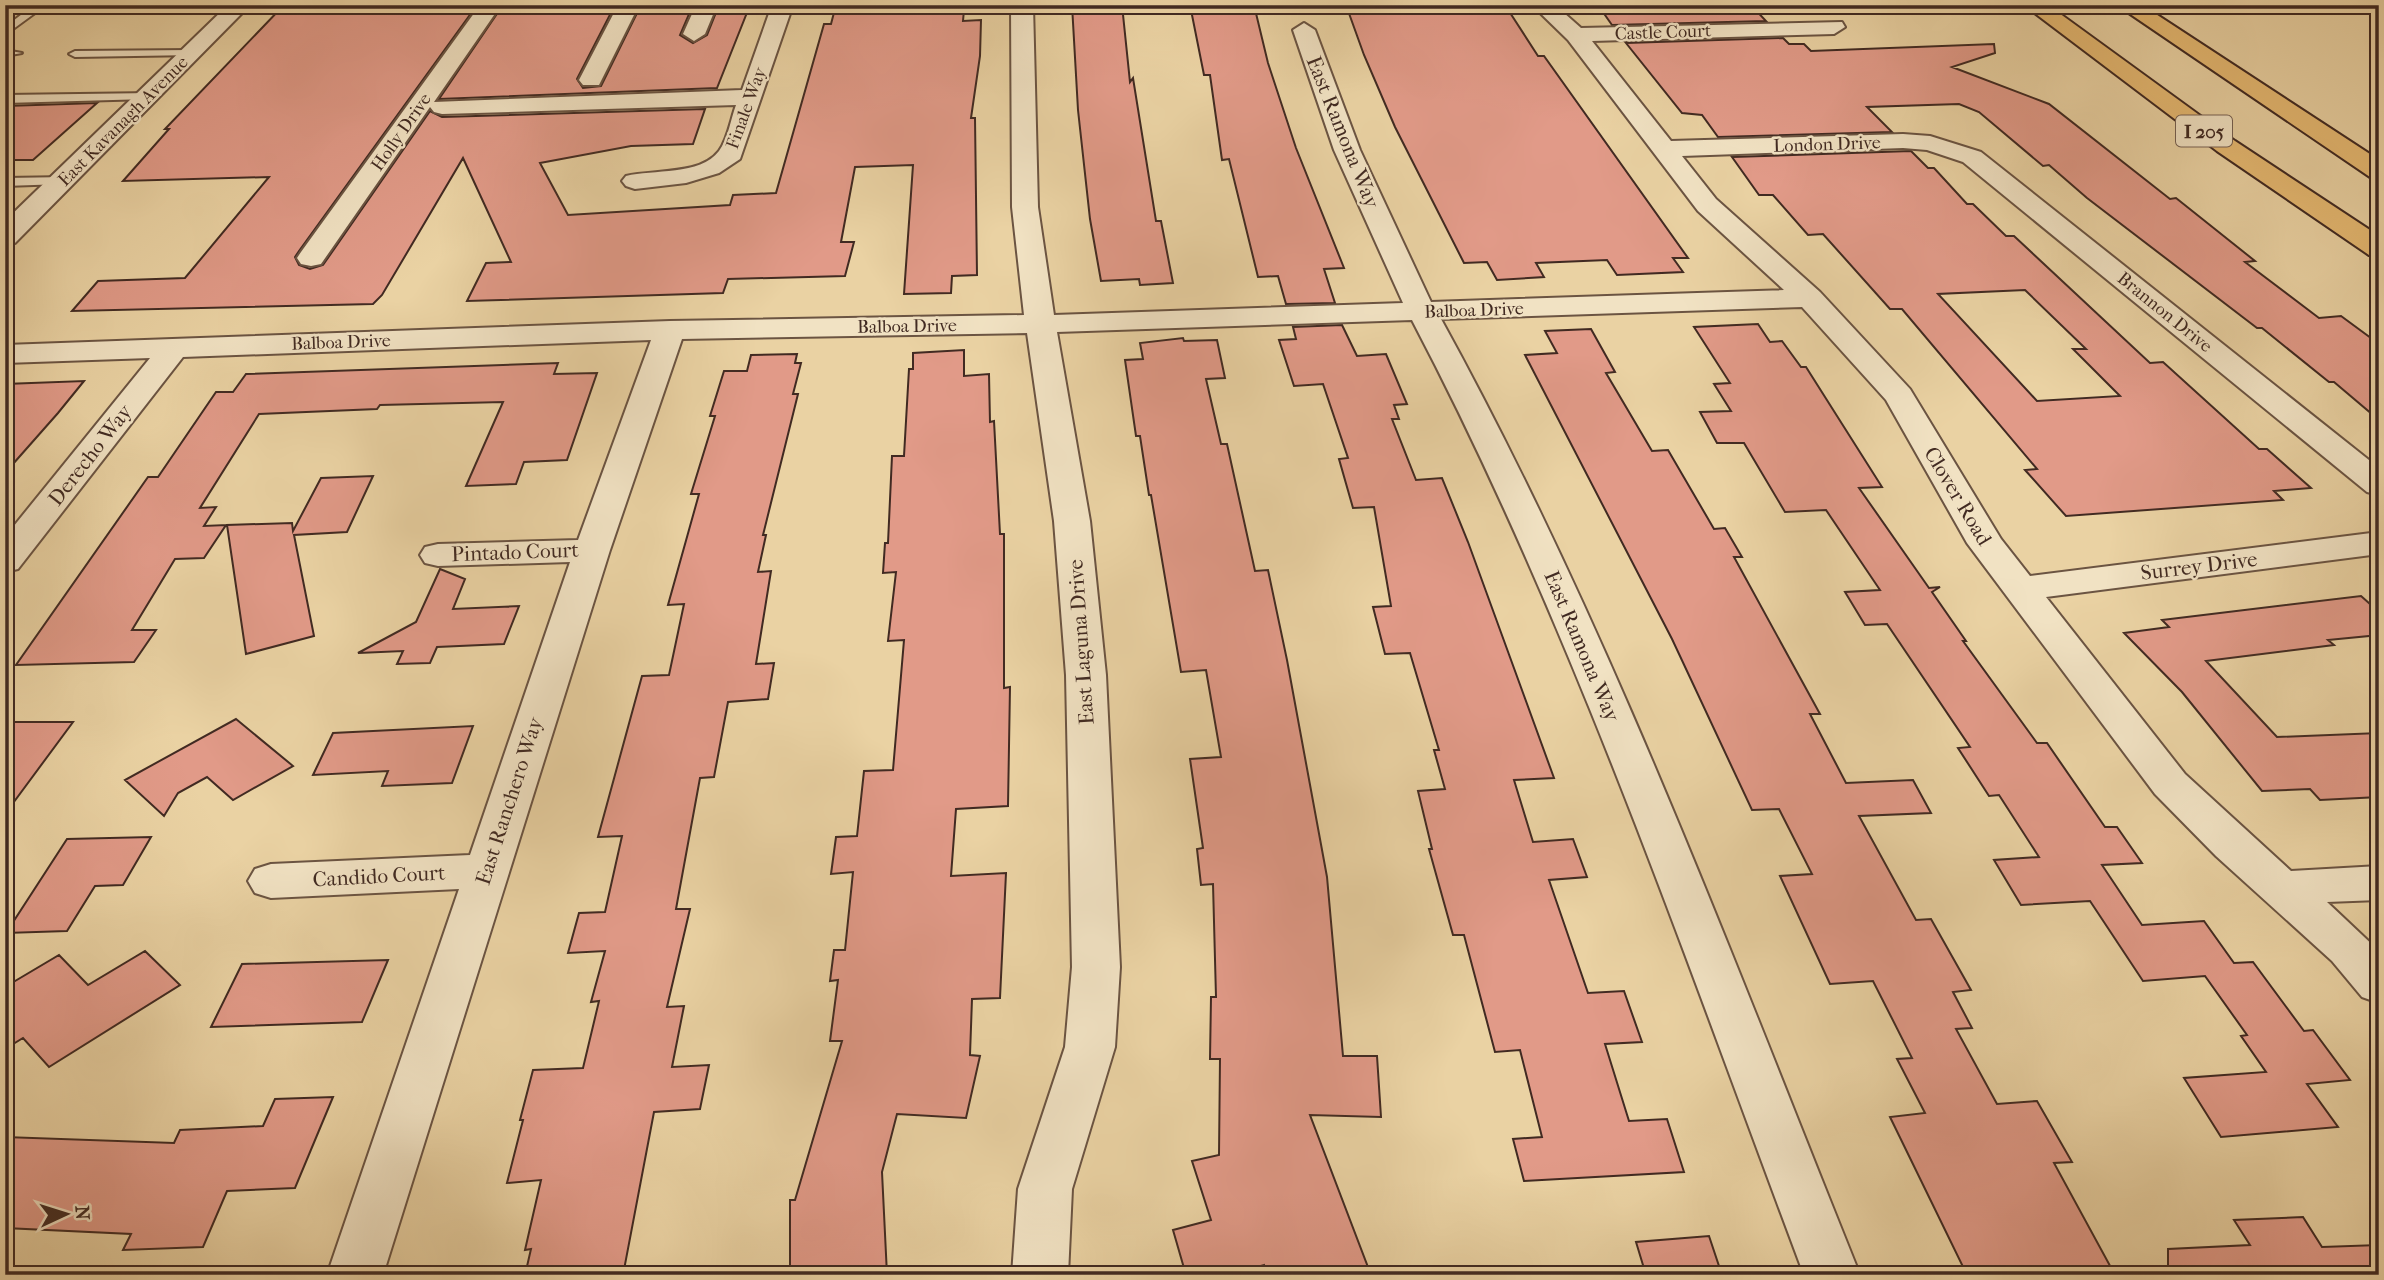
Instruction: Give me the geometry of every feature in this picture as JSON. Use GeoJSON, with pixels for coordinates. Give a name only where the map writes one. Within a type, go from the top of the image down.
{"type":"FeatureCollection","features":[{"type":"Feature","properties":{"kind":"highway","name":"I 205"},"geometry":{"type":"LineString","coordinates":[[2034,5],[2226,146],[2379,248]]}},
{"type":"Feature","properties":{"kind":"highway"},"geometry":{"type":"LineString","coordinates":[[2127,5],[2379,172]]}},
{"type":"Feature","properties":{"kind":"street","name":"East Kavanagh Avenue"},"geometry":{"type":"LineString","coordinates":[[5,237],[240,5]]}},
{"type":"Feature","properties":{"kind":"street","name":"Holly Drive"},"geometry":{"type":"LineString","coordinates":[[311,258],[491,5]]}},
{"type":"Feature","properties":{"kind":"street"},"geometry":{"type":"LineString","coordinates":[[590,80],[629,5]]}},
{"type":"Feature","properties":{"kind":"street"},"geometry":{"type":"LineString","coordinates":[[694,34],[707,5]]}},
{"type":"Feature","properties":{"kind":"street","name":"Finale Way"},"geometry":{"type":"LineString","coordinates":[[635,181],[697,174],[720,164],[732,154],[783,5]]}},
{"type":"Feature","properties":{"kind":"street","name":"East Laguna Drive"},"geometry":{"type":"LineString","coordinates":[[1021,5],[1025,207],[1072,521],[1085,663],[1096,967],[1090,1047],[1045,1189],[1040,1275]]}},
{"type":"Feature","properties":{"kind":"street","name":"Clover Road"},"geometry":{"type":"LineString","coordinates":[[1542,5],[1576,35],[1707,205],[1810,298],[1899,396],[1984,543],[2170,784],[2232,845],[2349,948],[2379,984]]}},
{"type":"Feature","properties":{"kind":"street","name":"Castle Court"},"geometry":{"type":"LineString","coordinates":[[1576,35],[1833,27]]}},
{"type":"Feature","properties":{"kind":"street","name":"East Ramona Way"},"geometry":{"type":"LineString","coordinates":[[1304,30],[1347,150],[1422,312],[1476,412],[1560,593],[1646,796],[1832,1275]]}},
{"type":"Feature","properties":{"kind":"street","name":"Holly Drive"},"geometry":{"type":"LineString","coordinates":[[442,107],[751,97]]}},
{"type":"Feature","properties":{"kind":"street","name":"London Drive"},"geometry":{"type":"LineString","coordinates":[[1664,149],[1930,143],[1956,149],[1984,166]]}},
{"type":"Feature","properties":{"kind":"street","name":"Brannon Drive"},"geometry":{"type":"LineString","coordinates":[[1984,166],[2379,485]]}},
{"type":"Feature","properties":{"kind":"street","name":"Balboa Drive"},"geometry":{"type":"LineString","coordinates":[[5,354],[670,330],[1042,324],[1810,298]]}},
{"type":"Feature","properties":{"kind":"street","name":"East Ranchero Way"},"geometry":{"type":"LineString","coordinates":[[355,1275],[592,550],[670,330]]}},
{"type":"Feature","properties":{"kind":"street","name":"Derecho Way"},"geometry":{"type":"LineString","coordinates":[[5,561],[174,348]]}},
{"type":"Feature","properties":{"kind":"street","name":"Surrey Drive"},"geometry":{"type":"LineString","coordinates":[[2019,589],[2379,543]]}},
{"type":"Feature","properties":{"kind":"street","name":"Pintado Court"},"geometry":{"type":"LineString","coordinates":[[438,555],[592,550]]}},
{"type":"Feature","properties":{"kind":"street","name":"Candido Court"},"geometry":{"type":"LineString","coordinates":[[271,881],[486,871]]}},
{"type":"Feature","properties":{"kind":"street"},"geometry":{"type":"LineString","coordinates":[[2283,888],[2379,883]]}},
{"type":"Feature","properties":{"kind":"lane"},"geometry":{"type":"LineString","coordinates":[[5,32],[41,5]]}},
{"type":"Feature","properties":{"kind":"lane"},"geometry":{"type":"LineString","coordinates":[[75,54],[191,53]]}},
{"type":"Feature","properties":{"kind":"lane"},"geometry":{"type":"LineString","coordinates":[[5,99],[149,95]]}},
{"type":"Feature","properties":{"kind":"lane"},"geometry":{"type":"LineString","coordinates":[[5,182],[63,180]]}},
{"type":"Feature","properties":{"kind":"building"},"geometry":{"type":"Polygon","coordinates":[[[477,5],[299,251],[295,257],[299,265],[310,269],[323,265],[430,111],[442,117],[705,109],[693,144],[631,146],[540,163],[568,215],[730,205],[733,195],[776,193],[824,24],[831,24],[836,5],[885,5],[884,12],[964,10],[963,21],[981,20],[980,56],[971,118],[975,118],[977,275],[952,276],[951,293],[904,294],[913,165],[855,167],[841,242],[854,242],[845,276],[728,279],[723,293],[467,301],[486,263],[511,262],[463,158],[382,295],[373,304],[72,311],[98,281],[185,278],[269,177],[123,181],[169,129],[165,129],[282,7],[477,5]]]}},
{"type":"Feature","properties":{"kind":"building"},"geometry":{"type":"Polygon","coordinates":[[[503,5],[615,5],[577,79],[583,88],[601,86],[641,5],[693,5],[680,35],[693,43],[707,35],[719,5],[750,5],[717,88],[439,99],[503,5]]]}},
{"type":"Feature","properties":{"kind":"building"},"geometry":{"type":"Polygon","coordinates":[[[1072,5],[1122,5],[1130,82],[1133,78],[1156,221],[1161,221],[1173,283],[1140,285],[1139,279],[1101,281],[1090,219],[1078,110],[1072,5]]]}},
{"type":"Feature","properties":{"kind":"building"},"geometry":{"type":"Polygon","coordinates":[[[1190,5],[1254,5],[1268,63],[1296,148],[1344,268],[1324,269],[1335,303],[1286,304],[1278,276],[1258,277],[1229,159],[1222,160],[1210,75],[1204,75],[1190,5]]]}},
{"type":"Feature","properties":{"kind":"building"},"geometry":{"type":"Polygon","coordinates":[[[1346,5],[1505,5],[1538,56],[1544,56],[1688,258],[1673,258],[1683,272],[1617,275],[1607,260],[1536,263],[1544,277],[1497,280],[1487,262],[1464,263],[1395,127],[1346,5]]]}},
{"type":"Feature","properties":{"kind":"building"},"geometry":{"type":"Polygon","coordinates":[[[1598,5],[1751,5],[1766,21],[1612,25],[1598,5]]]}},
{"type":"Feature","properties":{"kind":"building"},"geometry":{"type":"Polygon","coordinates":[[[1783,38],[1789,44],[1804,44],[1811,51],[1994,44],[1995,53],[1952,67],[2049,104],[2170,199],[2176,198],[2255,261],[2245,262],[2319,318],[2341,316],[2379,344],[2379,420],[2334,382],[2329,382],[2262,328],[2257,328],[2087,198],[2049,165],[2043,166],[1979,112],[1959,104],[1867,107],[1892,132],[1718,137],[1702,115],[1682,113],[1626,43],[1783,38]]]}},
{"type":"Feature","properties":{"kind":"building"},"geometry":{"type":"Polygon","coordinates":[[[97,103],[33,160],[5,160],[5,106],[97,103]]]}},
{"type":"Feature","properties":{"kind":"building"},"geometry":{"type":"Polygon","coordinates":[[[1911,151],[1928,168],[1934,168],[1967,204],[1973,204],[2006,236],[2014,236],[2150,363],[2163,362],[2259,449],[2267,449],[2311,488],[2274,491],[2283,500],[2066,516],[2025,470],[2037,469],[1902,309],[1890,309],[1823,234],[1808,235],[1773,195],[1759,195],[1732,157],[1911,151]],[[2025,290],[1938,294],[2037,401],[2120,396],[2073,349],[2086,349],[2025,290]]]}},
{"type":"Feature","properties":{"kind":"building"},"geometry":{"type":"Polygon","coordinates":[[[1758,324],[1770,342],[1782,341],[1801,367],[1806,367],[1882,487],[1859,488],[1929,588],[1940,587],[1932,592],[1966,641],[1963,641],[2037,743],[2047,743],[2105,827],[2117,827],[2142,863],[2102,865],[2142,925],[2204,921],[2234,963],[2253,962],[2304,1031],[2313,1030],[2350,1080],[2307,1084],[2338,1127],[2221,1137],[2184,1078],[2266,1072],[2241,1036],[2247,1035],[2205,976],[2143,981],[2090,901],[2021,905],[1994,860],[2039,857],[1999,795],[1989,796],[1958,748],[1970,747],[1887,624],[1865,625],[1845,592],[1880,590],[1826,510],[1785,512],[1744,443],[1717,443],[1700,412],[1731,411],[1714,384],[1730,383],[1694,327],[1758,324]]]}},
{"type":"Feature","properties":{"kind":"building"},"geometry":{"type":"Polygon","coordinates":[[[1342,325],[1357,356],[1386,354],[1407,404],[1394,405],[1399,419],[1392,419],[1416,480],[1442,478],[1468,542],[1554,778],[1514,780],[1533,842],[1573,839],[1587,877],[1549,880],[1588,993],[1624,991],[1642,1042],[1605,1044],[1629,1121],[1667,1119],[1684,1172],[1524,1181],[1513,1139],[1542,1137],[1520,1050],[1495,1052],[1464,935],[1453,935],[1429,849],[1432,849],[1418,791],[1445,789],[1434,750],[1439,750],[1410,653],[1385,654],[1373,607],[1391,606],[1374,507],[1353,508],[1339,459],[1348,458],[1323,384],[1294,386],[1279,340],[1296,339],[1293,327],[1342,325]]]}},
{"type":"Feature","properties":{"kind":"building"},"geometry":{"type":"Polygon","coordinates":[[[1591,329],[1615,372],[1606,373],[1652,451],[1668,450],[1714,529],[1725,528],[1742,557],[1734,557],[1820,714],[1810,714],[1846,783],[1913,780],[1931,813],[1859,816],[1916,920],[1931,919],[1971,990],[1953,992],[1972,1028],[1956,1029],[1997,1104],[2037,1101],[2072,1162],[2054,1163],[2115,1275],[1967,1275],[1890,1117],[1925,1113],[1897,1059],[1912,1058],[1873,981],[1830,984],[1780,876],[1812,874],[1779,809],[1752,810],[1672,639],[1525,355],[1557,353],[1545,331],[1591,329]]]}},
{"type":"Feature","properties":{"kind":"building"},"geometry":{"type":"Polygon","coordinates":[[[1183,338],[1184,341],[1217,340],[1225,378],[1206,379],[1221,444],[1227,444],[1255,571],[1268,570],[1287,660],[1327,877],[1343,1056],[1377,1056],[1381,1117],[1310,1115],[1371,1275],[1265,1275],[1264,1265],[1228,1275],[1186,1275],[1173,1230],[1211,1220],[1192,1161],[1219,1155],[1220,1059],[1210,1059],[1211,997],[1216,997],[1213,884],[1201,885],[1197,849],[1203,848],[1190,759],[1221,757],[1206,670],[1181,672],[1140,436],[1136,436],[1125,360],[1143,359],[1140,343],[1183,338]]]}},
{"type":"Feature","properties":{"kind":"building"},"geometry":{"type":"Polygon","coordinates":[[[964,350],[964,376],[989,374],[990,422],[994,421],[1000,534],[1004,534],[1004,688],[1010,687],[1008,806],[956,809],[951,876],[1006,873],[1000,998],[972,999],[970,1055],[980,1056],[966,1118],[897,1114],[882,1172],[887,1275],[790,1275],[790,1200],[795,1200],[842,1041],[830,1041],[838,980],[830,981],[834,950],[845,950],[853,872],[831,874],[836,837],[857,836],[864,771],[893,770],[904,640],[888,641],[896,572],[883,573],[885,543],[888,543],[892,456],[904,456],[909,369],[913,369],[913,353],[964,350]]]}},
{"type":"Feature","properties":{"kind":"building"},"geometry":{"type":"Polygon","coordinates":[[[797,354],[795,363],[801,363],[793,394],[798,394],[763,535],[766,535],[758,572],[771,571],[756,664],[774,663],[768,699],[728,702],[714,777],[700,778],[676,909],[690,909],[667,1007],[684,1006],[672,1067],[709,1065],[700,1109],[654,1112],[623,1275],[525,1275],[531,1249],[525,1250],[541,1180],[507,1183],[523,1120],[520,1120],[533,1070],[583,1068],[599,1001],[591,1002],[605,951],[568,953],[579,913],[605,912],[622,836],[598,837],[642,676],[669,675],[684,604],[668,605],[699,494],[691,494],[715,416],[710,416],[724,371],[747,371],[751,355],[797,354]]]}},
{"type":"Feature","properties":{"kind":"building"},"geometry":{"type":"Polygon","coordinates":[[[558,363],[554,374],[597,373],[567,460],[524,462],[516,484],[466,486],[503,402],[380,405],[377,409],[259,414],[200,508],[216,507],[204,526],[226,525],[204,558],[175,559],[132,630],[156,630],[134,662],[16,665],[148,477],[158,477],[216,392],[233,392],[246,374],[558,363]]]}},
{"type":"Feature","properties":{"kind":"building"},"geometry":{"type":"Polygon","coordinates":[[[84,381],[58,413],[5,473],[5,384],[84,381]]]}},
{"type":"Feature","properties":{"kind":"building"},"geometry":{"type":"Polygon","coordinates":[[[373,476],[347,532],[294,535],[314,636],[246,654],[227,525],[292,523],[293,531],[321,478],[373,476]]]}},
{"type":"Feature","properties":{"kind":"building"},"geometry":{"type":"Polygon","coordinates":[[[440,569],[465,579],[453,609],[519,606],[504,644],[437,647],[430,663],[397,664],[403,651],[358,653],[416,622],[440,569]]]}},
{"type":"Feature","properties":{"kind":"building"},"geometry":{"type":"Polygon","coordinates":[[[2361,596],[2379,612],[2379,635],[2328,640],[2334,645],[2206,661],[2277,737],[2379,733],[2379,797],[2320,800],[2310,789],[2262,791],[2182,692],[2124,633],[2169,627],[2162,620],[2361,596]]]}},
{"type":"Feature","properties":{"kind":"building"},"geometry":{"type":"Polygon","coordinates":[[[236,719],[293,766],[233,800],[207,777],[178,793],[164,816],[125,780],[236,719]]]}},
{"type":"Feature","properties":{"kind":"building"},"geometry":{"type":"Polygon","coordinates":[[[5,722],[73,722],[5,814],[5,722]]]}},
{"type":"Feature","properties":{"kind":"building"},"geometry":{"type":"Polygon","coordinates":[[[473,726],[452,783],[382,786],[388,771],[313,775],[333,733],[473,726]]]}},
{"type":"Feature","properties":{"kind":"building"},"geometry":{"type":"Polygon","coordinates":[[[151,837],[123,885],[95,886],[67,931],[6,933],[67,839],[151,837]]]}},
{"type":"Feature","properties":{"kind":"building"},"geometry":{"type":"Polygon","coordinates":[[[145,951],[180,985],[49,1067],[23,1038],[5,1049],[5,987],[59,955],[88,985],[145,951]]]}},
{"type":"Feature","properties":{"kind":"building"},"geometry":{"type":"Polygon","coordinates":[[[388,960],[362,1022],[211,1027],[242,964],[388,960]]]}},
{"type":"Feature","properties":{"kind":"building"},"geometry":{"type":"Polygon","coordinates":[[[333,1097],[295,1188],[227,1191],[203,1247],[123,1250],[131,1234],[5,1228],[5,1137],[174,1143],[180,1130],[263,1126],[275,1099],[333,1097]]]}},
{"type":"Feature","properties":{"kind":"building"},"geometry":{"type":"Polygon","coordinates":[[[2303,1217],[2322,1247],[2379,1245],[2379,1275],[2168,1275],[2168,1249],[2250,1245],[2234,1220],[2303,1217]]]}},
{"type":"Feature","properties":{"kind":"building"},"geometry":{"type":"Polygon","coordinates":[[[1709,1236],[1722,1275],[1646,1275],[1636,1242],[1709,1236]]]}}]}
